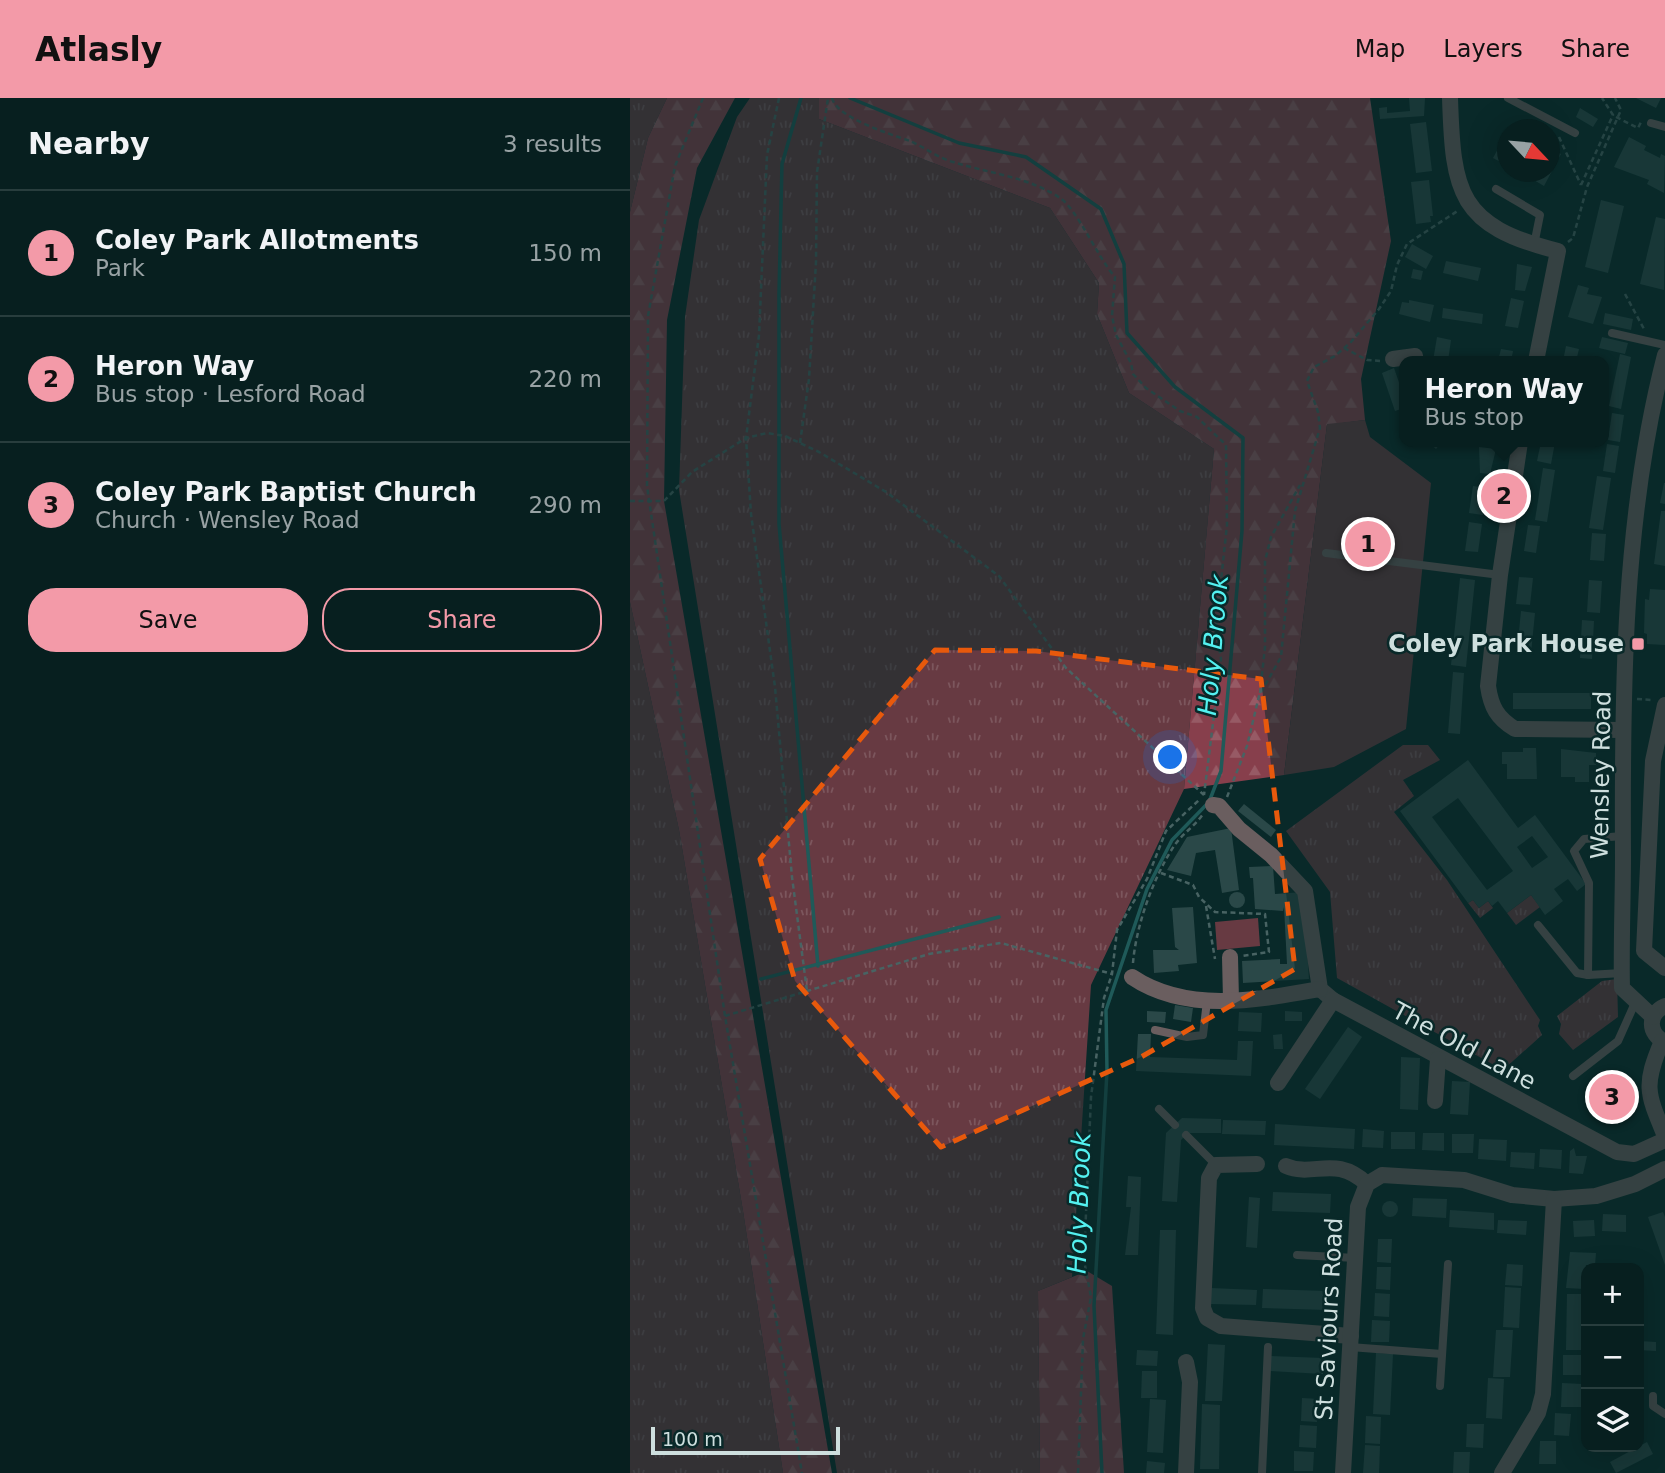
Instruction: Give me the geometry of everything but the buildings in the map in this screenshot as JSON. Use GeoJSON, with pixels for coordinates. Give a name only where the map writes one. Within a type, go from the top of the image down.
{"type":"FeatureCollection","features":[{"type":"Feature","properties":{"kind":"street"},"geometry":{"type":"LineString","coordinates":[[1450,98],[1452,158],[1460,191],[1468,204],[1486,223],[1518,241],[1558,251],[1537,356]]}},
{"type":"Feature","properties":{"kind":"street","name":"Wensley Road"},"geometry":{"type":"LineString","coordinates":[[1659,1012],[1635,1003],[1622,988],[1622,730],[1633,548],[1656,389],[1665,355]]}},
{"type":"Feature","properties":{"kind":"street"},"geometry":{"type":"LineString","coordinates":[[1393,359],[1399,358]]}},
{"type":"Feature","properties":{"kind":"street"},"geometry":{"type":"LineString","coordinates":[[1519,447],[1500,575],[1488,686],[1490,702],[1500,719],[1514,729],[1622,730]]}},
{"type":"Feature","properties":{"kind":"street"},"geometry":{"type":"LineString","coordinates":[[1658,703],[1659,761],[1644,951],[1665,968]]}},
{"type":"Feature","properties":{"kind":"street"},"geometry":{"type":"LineString","coordinates":[[1132,977],[1165,994],[1207,1001],[1270,998],[1320,989],[1305,891],[1271,855],[1238,829],[1213,803]]}},
{"type":"Feature","properties":{"kind":"street"},"geometry":{"type":"LineString","coordinates":[[1230,957],[1231,1000]]}},
{"type":"Feature","properties":{"kind":"street","name":"The Old Lane"},"geometry":{"type":"LineString","coordinates":[[1320,989],[1332,1000],[1438,1059],[1617,1152],[1634,1154],[1665,1138]]}},
{"type":"Feature","properties":{"kind":"street"},"geometry":{"type":"LineString","coordinates":[[1278,1083],[1332,1000]]}},
{"type":"Feature","properties":{"kind":"street"},"geometry":{"type":"LineString","coordinates":[[1659,1012],[1652,1028],[1663,1042],[1648,1077],[1648,1091],[1665,1138]]}},
{"type":"Feature","properties":{"kind":"street"},"geometry":{"type":"LineString","coordinates":[[1435,1101],[1438,1059]]}},
{"type":"Feature","properties":{"kind":"street"},"geometry":{"type":"LineString","coordinates":[[1256,1164],[1216,1165],[1209,1178],[1203,1308],[1207,1318],[1220,1326],[1351,1342]]}},
{"type":"Feature","properties":{"kind":"street"},"geometry":{"type":"LineString","coordinates":[[1286,1166],[1295,1170],[1307,1167],[1345,1169],[1367,1184],[1382,1175],[1464,1181],[1512,1195],[1553,1199],[1596,1196],[1635,1184],[1665,1169]]}},
{"type":"Feature","properties":{"kind":"street","name":"St Saviours Road"},"geometry":{"type":"LineString","coordinates":[[1343,1473],[1358,1207],[1367,1184]]}},
{"type":"Feature","properties":{"kind":"street"},"geometry":{"type":"LineString","coordinates":[[1502,1473],[1538,1413],[1543,1394],[1553,1199]]}},
{"type":"Feature","properties":{"kind":"street"},"geometry":{"type":"LineString","coordinates":[[1186,1362],[1190,1382],[1186,1473]]}},
{"type":"Feature","properties":{"kind":"lane"},"geometry":{"type":"LineString","coordinates":[[1508,98],[1550,119]]}},
{"type":"Feature","properties":{"kind":"lane"},"geometry":{"type":"LineString","coordinates":[[1651,122],[1665,127]]}},
{"type":"Feature","properties":{"kind":"lane"},"geometry":{"type":"LineString","coordinates":[[1560,124],[1576,133]]}},
{"type":"Feature","properties":{"kind":"lane"},"geometry":{"type":"LineString","coordinates":[[1496,189],[1540,215],[1534,245]]}},
{"type":"Feature","properties":{"kind":"lane"},"geometry":{"type":"LineString","coordinates":[[1612,333],[1665,345]]}},
{"type":"Feature","properties":{"kind":"lane"},"geometry":{"type":"LineString","coordinates":[[1326,553],[1500,575]]}},
{"type":"Feature","properties":{"kind":"lane"},"geometry":{"type":"LineString","coordinates":[[1588,975],[1589,883],[1574,850],[1584,839],[1622,836]]}},
{"type":"Feature","properties":{"kind":"lane"},"geometry":{"type":"LineString","coordinates":[[1538,925],[1577,973],[1622,973]]}},
{"type":"Feature","properties":{"kind":"lane"},"geometry":{"type":"LineString","coordinates":[[1155,1030],[1199,1038],[1204,1033],[1207,1001]]}},
{"type":"Feature","properties":{"kind":"lane"},"geometry":{"type":"LineString","coordinates":[[1573,1076],[1618,1041],[1635,1003]]}},
{"type":"Feature","properties":{"kind":"lane"},"geometry":{"type":"LineString","coordinates":[[1159,1109],[1175,1125]]}},
{"type":"Feature","properties":{"kind":"lane"},"geometry":{"type":"LineString","coordinates":[[1186,1135],[1216,1165]]}},
{"type":"Feature","properties":{"kind":"lane"},"geometry":{"type":"LineString","coordinates":[[1297,1255],[1356,1258]]}},
{"type":"Feature","properties":{"kind":"lane"},"geometry":{"type":"LineString","coordinates":[[1440,1386],[1448,1264]]}},
{"type":"Feature","properties":{"kind":"lane"},"geometry":{"type":"LineString","coordinates":[[1351,1342],[1442,1353]]}},
{"type":"Feature","properties":{"kind":"lane"},"geometry":{"type":"LineString","coordinates":[[1262,1473],[1268,1347]]}},
{"type":"Feature","properties":{"kind":"lane"},"geometry":{"type":"LineString","coordinates":[[1653,1396],[1653,1406],[1665,1414]]}},
{"type":"Feature","properties":{"kind":"path"},"geometry":{"type":"LineString","coordinates":[[703,98],[675,166],[648,316],[649,501],[725,1016],[802,1473]]}},
{"type":"Feature","properties":{"kind":"path"},"geometry":{"type":"LineString","coordinates":[[779,98],[767,155],[759,335],[746,438],[751,514],[775,687],[792,877],[807,991]]}},
{"type":"Feature","properties":{"kind":"path"},"geometry":{"type":"LineString","coordinates":[[800,443],[809,379],[816,262],[817,172],[830,98]]}},
{"type":"Feature","properties":{"kind":"path"},"geometry":{"type":"LineString","coordinates":[[830,98],[834,105],[849,117],[924,147],[950,162],[1009,176],[1062,199],[1103,264],[1115,277],[1112,316],[1116,335],[1131,363],[1133,374],[1146,388],[1180,411],[1197,417],[1226,445],[1227,525],[1216,627],[1221,659],[1213,803]]}},
{"type":"Feature","properties":{"kind":"path"},"geometry":{"type":"LineString","coordinates":[[1602,98],[1613,115],[1638,128]]}},
{"type":"Feature","properties":{"kind":"path"},"geometry":{"type":"LineString","coordinates":[[1558,251],[1573,237],[1587,187],[1621,110],[1615,98]]}},
{"type":"Feature","properties":{"kind":"path"},"geometry":{"type":"LineString","coordinates":[[1560,138],[1581,185],[1613,115]]}},
{"type":"Feature","properties":{"kind":"path"},"geometry":{"type":"LineString","coordinates":[[1259,696],[1281,657],[1291,544],[1302,482],[1320,428],[1318,412],[1307,381],[1314,367],[1344,348],[1391,291],[1396,265],[1407,244],[1468,204]]}},
{"type":"Feature","properties":{"kind":"path"},"geometry":{"type":"LineString","coordinates":[[1625,294],[1650,342]]}},
{"type":"Feature","properties":{"kind":"path"},"geometry":{"type":"LineString","coordinates":[[1344,348],[1367,360],[1383,362],[1393,359]]}},
{"type":"Feature","properties":{"kind":"path"},"geometry":{"type":"LineString","coordinates":[[630,501],[664,501],[692,472],[746,438],[767,433],[785,436],[800,443],[886,492],[999,576],[1066,668],[1213,803]]}},
{"type":"Feature","properties":{"kind":"path"},"geometry":{"type":"LineString","coordinates":[[1132,977],[1135,945],[1174,845],[1234,784],[1259,696],[1265,647],[1265,561],[1271,537],[1302,482]]}},
{"type":"Feature","properties":{"kind":"path"},"geometry":{"type":"LineString","coordinates":[[1624,698],[1658,703]]}},
{"type":"Feature","properties":{"kind":"path"},"geometry":{"type":"LineString","coordinates":[[1078,1473],[1083,1339],[1091,1297],[1084,1260],[1091,1097],[1104,998],[1112,974],[1116,936],[1149,874],[1166,831],[1213,803]]}},
{"type":"Feature","properties":{"kind":"path"},"geometry":{"type":"LineString","coordinates":[[1161,873],[1193,885],[1206,906],[1215,959],[1269,952],[1265,914],[1215,912],[1206,906]]}},
{"type":"Feature","properties":{"kind":"path"},"geometry":{"type":"LineString","coordinates":[[725,1016],[929,954],[1001,943],[1112,974]]}},
{"type":"Feature","properties":{"kind":"highlighted area"},"geometry":{"type":"Polygon","coordinates":[[[935,650],[1036,651],[1261,679],[1295,969],[1141,1057],[941,1147],[795,981],[760,859],[935,650]]]}},
{"type":"Feature","properties":{"kind":"green space"},"geometry":{"type":"Polygon","coordinates":[[[630,98],[667,98],[648,138],[630,212],[630,98]]]}},
{"type":"Feature","properties":{"kind":"green space"},"geometry":{"type":"Polygon","coordinates":[[[667,98],[735,98],[697,168],[667,320],[664,501],[832,1473],[783,1473],[743,1211],[679,830],[630,602],[630,212],[648,138],[667,98]]]}},
{"type":"Feature","properties":{"kind":"green space"},"geometry":{"type":"Polygon","coordinates":[[[750,98],[819,98],[819,119],[1050,208],[1099,283],[1097,314],[1129,393],[1214,449],[1184,789],[1091,985],[1072,1277],[1038,1291],[1040,1473],[837,1473],[679,490],[685,317],[699,220],[737,117],[750,98]]]}},
{"type":"Feature","properties":{"kind":"green space"},"geometry":{"type":"Polygon","coordinates":[[[819,98],[1370,98],[1391,241],[1361,379],[1365,420],[1327,425],[1284,775],[1184,789],[1214,449],[1129,393],[1097,314],[1099,283],[1050,208],[819,119],[819,98]]]}},
{"type":"Feature","properties":{"kind":"green space"},"geometry":{"type":"Polygon","coordinates":[[[1365,420],[1370,437],[1431,483],[1406,729],[1334,767],[1284,775],[1327,424],[1365,420]]]}},
{"type":"Feature","properties":{"kind":"green space"},"geometry":{"type":"Polygon","coordinates":[[[630,602],[679,830],[743,1211],[783,1473],[630,1473],[630,602]]]}},
{"type":"Feature","properties":{"kind":"green space"},"geometry":{"type":"Polygon","coordinates":[[[1403,745],[1428,745],[1440,760],[1403,780],[1414,796],[1394,812],[1447,880],[1540,1020],[1538,1026],[1542,1035],[1503,1070],[1337,978],[1330,892],[1286,831],[1403,745]]]}},
{"type":"Feature","properties":{"kind":"green space"},"geometry":{"type":"Polygon","coordinates":[[[1531,895],[1540,907],[1516,925],[1507,913],[1531,895]]]}},
{"type":"Feature","properties":{"kind":"green space"},"geometry":{"type":"Polygon","coordinates":[[[1473,900],[1479,908],[1488,901],[1493,908],[1480,918],[1468,903],[1473,900]]]}},
{"type":"Feature","properties":{"kind":"green space"},"geometry":{"type":"Polygon","coordinates":[[[1258,918],[1260,946],[1217,950],[1215,922],[1258,918]]]}},
{"type":"Feature","properties":{"kind":"green space"},"geometry":{"type":"Polygon","coordinates":[[[1617,979],[1618,1017],[1573,1050],[1559,1034],[1561,1024],[1557,1016],[1602,981],[1617,979]]]}},
{"type":"Feature","properties":{"kind":"green space"},"geometry":{"type":"Polygon","coordinates":[[[1087,1271],[1112,1286],[1124,1473],[1040,1473],[1038,1291],[1087,1271]]]}},
{"type":"Feature","properties":{"kind":"waterway"},"geometry":{"type":"LineString","coordinates":[[801,98],[782,164],[779,524],[818,966]]}},
{"type":"Feature","properties":{"kind":"waterway","name":"Holy Brook"},"geometry":{"type":"LineString","coordinates":[[850,98],[959,143],[1026,157],[1101,209],[1124,264],[1127,333],[1175,387],[1243,438],[1242,531],[1221,771],[1209,802],[1172,840],[1147,889],[1106,1010],[1107,1071],[1094,1306],[1102,1473]]}},
{"type":"Feature","properties":{"kind":"waterway"},"geometry":{"type":"LineString","coordinates":[[761,979],[999,917]]}},
{"type":"Feature","properties":{"kind":"place","name":"Heron Way"},"geometry":{"type":"Point","coordinates":[1504,496]}},
{"type":"Feature","properties":{"kind":"place","name":"Coley Park Allotments"},"geometry":{"type":"Point","coordinates":[1368,544]}},
{"type":"Feature","properties":{"kind":"place","name":"Coley Park House"},"geometry":{"type":"Point","coordinates":[1638,644]}},
{"type":"Feature","properties":{"kind":"place","name":"Coley Park Baptist Church"},"geometry":{"type":"Point","coordinates":[1612,1097]}}]}
